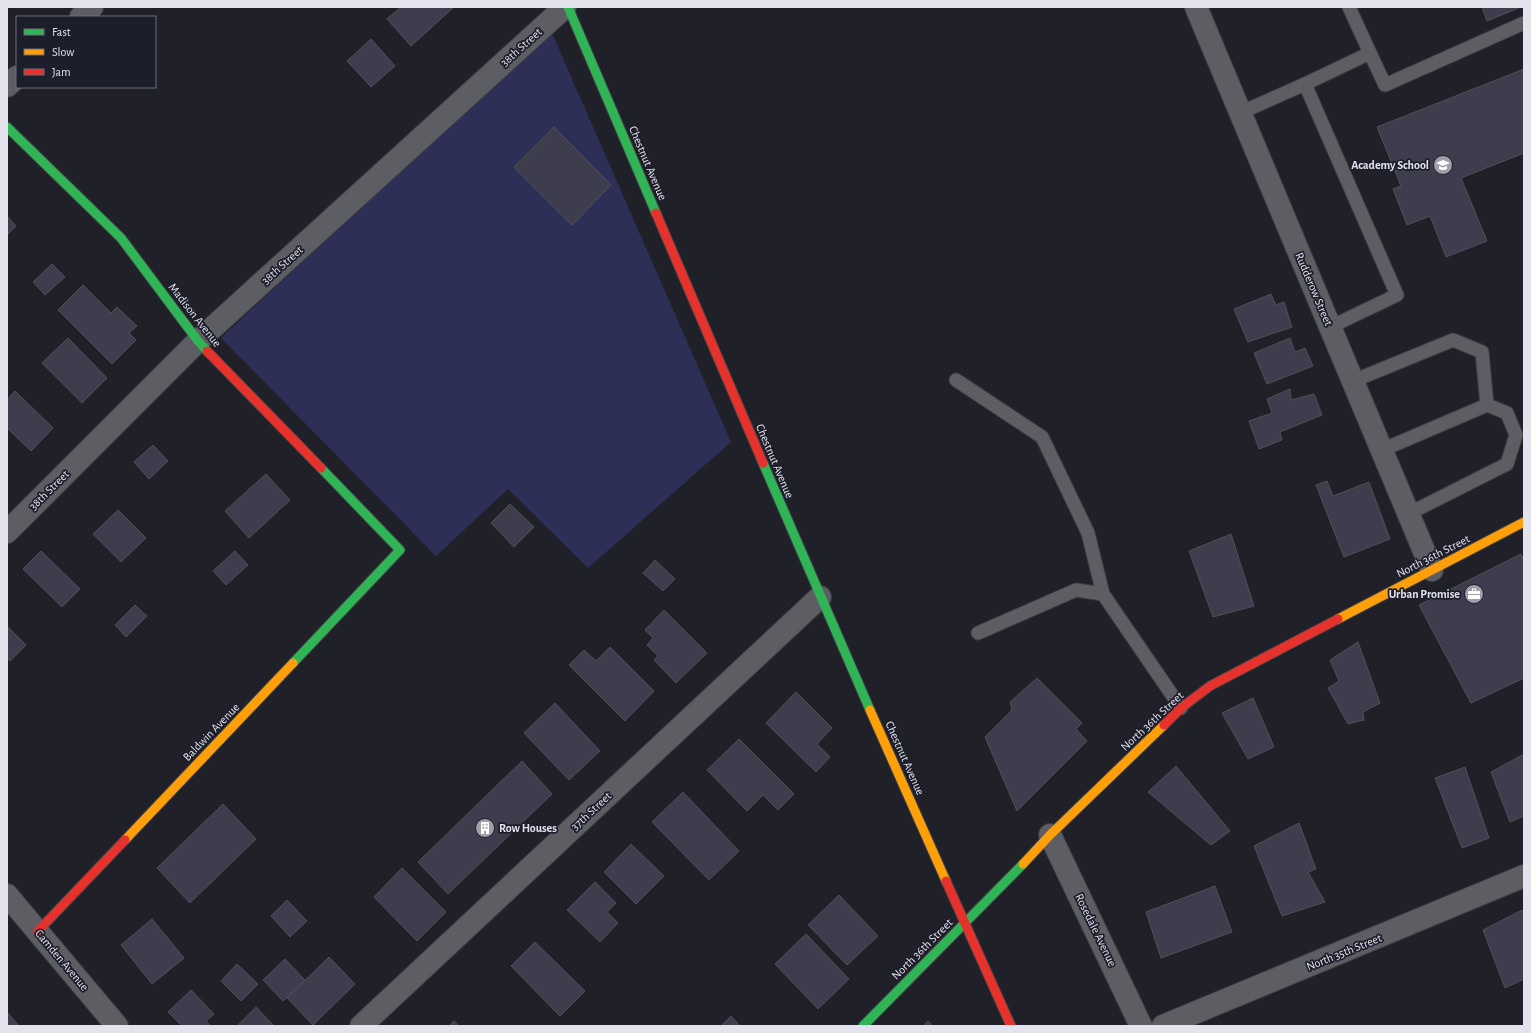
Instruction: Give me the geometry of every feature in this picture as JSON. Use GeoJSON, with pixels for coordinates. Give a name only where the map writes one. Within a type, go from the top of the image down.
{"type":"FeatureCollection","features":[{"type":"Feature","properties":{"kind":"street"},"geometry":{"type":"LineString","coordinates":[[82,16],[92,7]]}},
{"type":"Feature","properties":{"kind":"street","name":"38th Street"},"geometry":{"type":"LineString","coordinates":[[7,532],[198,341],[566,7]]}},
{"type":"Feature","properties":{"kind":"street","name":"Chestnut Avenue"},"geometry":{"type":"LineString","coordinates":[[566,7],[820,597],[966,923]]}},
{"type":"Feature","properties":{"kind":"street","name":"Rudderow Street"},"geometry":{"type":"LineString","coordinates":[[1196,7],[1432,570]]}},
{"type":"Feature","properties":{"kind":"street"},"geometry":{"type":"LineString","coordinates":[[7,86],[16,78]]}},
{"type":"Feature","properties":{"kind":"street","name":"Madison Avenue"},"geometry":{"type":"LineString","coordinates":[[7,127],[122,238],[198,341],[400,550]]}},
{"type":"Feature","properties":{"kind":"street","name":"North 36th Street"},"geometry":{"type":"LineString","coordinates":[[862,1026],[966,923],[1050,835],[1181,708],[1210,686],[1524,522]]}},
{"type":"Feature","properties":{"kind":"street","name":"Baldwin Avenue"},"geometry":{"type":"LineString","coordinates":[[38,931],[400,550]]}},
{"type":"Feature","properties":{"kind":"street","name":"37th Street"},"geometry":{"type":"LineString","coordinates":[[361,1026],[820,597]]}},
{"type":"Feature","properties":{"kind":"street","name":"Rosedale Avenue"},"geometry":{"type":"LineString","coordinates":[[1050,835],[1141,1026]]}},
{"type":"Feature","properties":{"kind":"street","name":"North 35th Street"},"geometry":{"type":"LineString","coordinates":[[1163,1026],[1524,876]]}},
{"type":"Feature","properties":{"kind":"street","name":"Camden Avenue"},"geometry":{"type":"LineString","coordinates":[[7,895],[116,1026]]}},
{"type":"Feature","properties":{"kind":"street"},"geometry":{"type":"LineString","coordinates":[[966,923],[1011,1026]]}},
{"type":"Feature","properties":{"kind":"lane"},"geometry":{"type":"LineString","coordinates":[[1349,7],[1384,85],[1524,22]]}},
{"type":"Feature","properties":{"kind":"lane"},"geometry":{"type":"LineString","coordinates":[[1240,113],[1370,54]]}},
{"type":"Feature","properties":{"kind":"lane"},"geometry":{"type":"LineString","coordinates":[[1305,84],[1397,295],[1330,327]]}},
{"type":"Feature","properties":{"kind":"lane"},"geometry":{"type":"LineString","coordinates":[[1353,381],[1453,340],[1482,352],[1487,405]]}},
{"type":"Feature","properties":{"kind":"lane"},"geometry":{"type":"LineString","coordinates":[[956,380],[1042,437],[1088,533],[1103,594],[1181,708]]}},
{"type":"Feature","properties":{"kind":"lane"},"geometry":{"type":"LineString","coordinates":[[1382,450],[1487,405],[1507,413],[1516,435],[1507,464],[1408,514]]}},
{"type":"Feature","properties":{"kind":"lane"},"geometry":{"type":"LineString","coordinates":[[978,633],[1076,590],[1103,594]]}},
{"type":"Feature","properties":{"kind":"shaded area"},"geometry":{"type":"Polygon","coordinates":[[[551,31],[731,442],[588,568],[508,489],[436,556],[221,338],[551,31]]]}},
{"type":"Feature","properties":{"kind":"building"},"geometry":{"type":"Polygon","coordinates":[[[401,7],[454,7],[411,46],[387,19],[401,7]]]}},
{"type":"Feature","properties":{"kind":"building"},"geometry":{"type":"Polygon","coordinates":[[[1482,7],[1521,7],[1487,21],[1482,7]]]}},
{"type":"Feature","properties":{"kind":"building"},"geometry":{"type":"Polygon","coordinates":[[[371,39],[395,66],[371,87],[347,61],[371,39]]]}},
{"type":"Feature","properties":{"kind":"building","name":"Academy School"},"geometry":{"type":"Polygon","coordinates":[[[1524,69],[1524,153],[1461,178],[1487,241],[1446,257],[1430,216],[1407,225],[1393,189],[1401,186],[1377,127],[1524,69]]]}},
{"type":"Feature","properties":{"kind":"building"},"geometry":{"type":"Polygon","coordinates":[[[554,127],[611,185],[572,225],[514,167],[554,127]]]}},
{"type":"Feature","properties":{"kind":"building"},"geometry":{"type":"Polygon","coordinates":[[[7,216],[16,226],[7,235],[7,216]]]}},
{"type":"Feature","properties":{"kind":"building"},"geometry":{"type":"Polygon","coordinates":[[[52,264],[65,277],[45,295],[33,282],[52,264]]]}},
{"type":"Feature","properties":{"kind":"building"},"geometry":{"type":"Polygon","coordinates":[[[83,285],[111,313],[117,307],[137,326],[129,333],[136,340],[112,364],[58,310],[83,285]]]}},
{"type":"Feature","properties":{"kind":"building"},"geometry":{"type":"Polygon","coordinates":[[[1271,294],[1276,305],[1284,302],[1292,327],[1248,342],[1234,309],[1271,294]]]}},
{"type":"Feature","properties":{"kind":"building"},"geometry":{"type":"Polygon","coordinates":[[[68,338],[107,378],[82,403],[42,363],[68,338]]]}},
{"type":"Feature","properties":{"kind":"building"},"geometry":{"type":"Polygon","coordinates":[[[1290,338],[1295,352],[1305,348],[1313,366],[1267,384],[1254,353],[1290,338]]]}},
{"type":"Feature","properties":{"kind":"building"},"geometry":{"type":"Polygon","coordinates":[[[1290,389],[1291,400],[1314,394],[1322,415],[1280,432],[1282,440],[1259,449],[1249,421],[1272,413],[1267,399],[1290,389]]]}},
{"type":"Feature","properties":{"kind":"building"},"geometry":{"type":"Polygon","coordinates":[[[15,391],[53,428],[31,451],[7,428],[7,400],[15,391]]]}},
{"type":"Feature","properties":{"kind":"building"},"geometry":{"type":"Polygon","coordinates":[[[153,445],[168,461],[149,479],[134,462],[153,445]]]}},
{"type":"Feature","properties":{"kind":"building"},"geometry":{"type":"Polygon","coordinates":[[[266,474],[290,500],[249,538],[225,511],[266,474]]]}},
{"type":"Feature","properties":{"kind":"building"},"geometry":{"type":"Polygon","coordinates":[[[1327,481],[1333,496],[1369,482],[1390,539],[1344,557],[1316,485],[1327,481]]]}},
{"type":"Feature","properties":{"kind":"building"},"geometry":{"type":"Polygon","coordinates":[[[510,504],[534,527],[514,547],[491,523],[510,504]]]}},
{"type":"Feature","properties":{"kind":"building"},"geometry":{"type":"Polygon","coordinates":[[[118,510],[146,538],[121,562],[93,534],[118,510]]]}},
{"type":"Feature","properties":{"kind":"building"},"geometry":{"type":"Polygon","coordinates":[[[1231,534],[1254,606],[1213,617],[1189,551],[1231,534]]]}},
{"type":"Feature","properties":{"kind":"building"},"geometry":{"type":"Polygon","coordinates":[[[41,551],[80,589],[62,607],[23,569],[41,551]]]}},
{"type":"Feature","properties":{"kind":"building"},"geometry":{"type":"Polygon","coordinates":[[[235,551],[248,565],[226,585],[213,571],[235,551]]]}},
{"type":"Feature","properties":{"kind":"building"},"geometry":{"type":"Polygon","coordinates":[[[1521,554],[1524,560],[1524,678],[1471,703],[1419,605],[1521,554]]]}},
{"type":"Feature","properties":{"kind":"building"},"geometry":{"type":"Polygon","coordinates":[[[655,560],[675,579],[663,591],[643,573],[655,560]]]}},
{"type":"Feature","properties":{"kind":"building"},"geometry":{"type":"Polygon","coordinates":[[[135,605],[147,616],[126,637],[115,625],[135,605]]]}},
{"type":"Feature","properties":{"kind":"building"},"geometry":{"type":"Polygon","coordinates":[[[664,610],[707,653],[676,683],[654,660],[658,656],[647,645],[653,638],[645,630],[664,610]]]}},
{"type":"Feature","properties":{"kind":"building"},"geometry":{"type":"Polygon","coordinates":[[[7,626],[26,645],[10,661],[7,657],[7,626]]]}},
{"type":"Feature","properties":{"kind":"building"},"geometry":{"type":"Polygon","coordinates":[[[1358,642],[1380,703],[1363,712],[1364,720],[1348,724],[1328,688],[1339,681],[1330,660],[1358,642]]]}},
{"type":"Feature","properties":{"kind":"building"},"geometry":{"type":"Polygon","coordinates":[[[610,647],[654,691],[625,721],[569,665],[584,650],[596,661],[610,647]]]}},
{"type":"Feature","properties":{"kind":"building"},"geometry":{"type":"Polygon","coordinates":[[[1037,678],[1082,723],[1076,729],[1087,741],[1017,811],[985,737],[1012,710],[1010,702],[1037,678]]]}},
{"type":"Feature","properties":{"kind":"building"},"geometry":{"type":"Polygon","coordinates":[[[796,692],[832,728],[817,744],[830,757],[816,772],[766,723],[796,692]]]}},
{"type":"Feature","properties":{"kind":"building"},"geometry":{"type":"Polygon","coordinates":[[[1253,698],[1274,747],[1248,759],[1222,713],[1253,698]]]}},
{"type":"Feature","properties":{"kind":"building"},"geometry":{"type":"Polygon","coordinates":[[[555,703],[600,751],[569,780],[524,733],[555,703]]]}},
{"type":"Feature","properties":{"kind":"building"},"geometry":{"type":"Polygon","coordinates":[[[739,739],[794,794],[778,810],[763,795],[747,811],[707,770],[739,739]]]}},
{"type":"Feature","properties":{"kind":"building"},"geometry":{"type":"Polygon","coordinates":[[[1524,754],[1524,816],[1510,822],[1491,772],[1524,754]]]}},
{"type":"Feature","properties":{"kind":"building","name":"Row Houses"},"geometry":{"type":"Polygon","coordinates":[[[522,761],[552,794],[448,894],[418,862],[522,761]]]}},
{"type":"Feature","properties":{"kind":"building"},"geometry":{"type":"Polygon","coordinates":[[[1176,766],[1230,831],[1211,845],[1148,792],[1176,766]]]}},
{"type":"Feature","properties":{"kind":"building"},"geometry":{"type":"Polygon","coordinates":[[[1465,767],[1489,838],[1462,848],[1435,778],[1465,767]]]}},
{"type":"Feature","properties":{"kind":"building"},"geometry":{"type":"Polygon","coordinates":[[[683,792],[739,851],[709,880],[652,822],[683,792]]]}},
{"type":"Feature","properties":{"kind":"building"},"geometry":{"type":"Polygon","coordinates":[[[223,804],[256,839],[190,903],[157,868],[223,804]]]}},
{"type":"Feature","properties":{"kind":"building"},"geometry":{"type":"Polygon","coordinates":[[[1299,823],[1316,869],[1308,872],[1325,902],[1282,916],[1254,846],[1299,823]]]}},
{"type":"Feature","properties":{"kind":"building"},"geometry":{"type":"Polygon","coordinates":[[[631,844],[664,876],[636,904],[604,872],[631,844]]]}},
{"type":"Feature","properties":{"kind":"building"},"geometry":{"type":"Polygon","coordinates":[[[402,868],[446,912],[417,941],[374,897],[402,868]]]}},
{"type":"Feature","properties":{"kind":"building"},"geometry":{"type":"Polygon","coordinates":[[[595,882],[616,903],[607,912],[618,923],[600,942],[567,910],[595,882]]]}},
{"type":"Feature","properties":{"kind":"building"},"geometry":{"type":"Polygon","coordinates":[[[1215,886],[1232,932],[1161,958],[1146,912],[1215,886]]]}},
{"type":"Feature","properties":{"kind":"building"},"geometry":{"type":"Polygon","coordinates":[[[839,895],[878,936],[847,965],[808,925],[839,895]]]}},
{"type":"Feature","properties":{"kind":"building"},"geometry":{"type":"Polygon","coordinates":[[[287,900],[307,921],[290,937],[271,916],[287,900]]]}},
{"type":"Feature","properties":{"kind":"building"},"geometry":{"type":"Polygon","coordinates":[[[1522,910],[1524,913],[1524,979],[1505,988],[1483,930],[1522,910]]]}},
{"type":"Feature","properties":{"kind":"building"},"geometry":{"type":"Polygon","coordinates":[[[152,919],[184,958],[152,984],[121,945],[152,919]]]}},
{"type":"Feature","properties":{"kind":"building"},"geometry":{"type":"Polygon","coordinates":[[[806,934],[849,979],[818,1009],[775,964],[806,934]]]}},
{"type":"Feature","properties":{"kind":"building"},"geometry":{"type":"Polygon","coordinates":[[[535,942],[585,991],[560,1016],[511,966],[535,942]]]}},
{"type":"Feature","properties":{"kind":"building"},"geometry":{"type":"Polygon","coordinates":[[[329,957],[355,984],[313,1025],[287,998],[329,957]]]}},
{"type":"Feature","properties":{"kind":"building"},"geometry":{"type":"Polygon","coordinates":[[[285,959],[305,980],[283,1001],[263,980],[285,959]]]}},
{"type":"Feature","properties":{"kind":"building"},"geometry":{"type":"Polygon","coordinates":[[[237,964],[258,984],[241,1001],[221,981],[237,964]]]}},
{"type":"Feature","properties":{"kind":"building"},"geometry":{"type":"Polygon","coordinates":[[[191,990],[214,1014],[206,1021],[211,1026],[182,1026],[168,1012],[191,990]]]}},
{"type":"Feature","properties":{"kind":"building"},"geometry":{"type":"Polygon","coordinates":[[[256,1007],[274,1026],[238,1025],[256,1007]]]}},
{"type":"Feature","properties":{"kind":"building"},"geometry":{"type":"Polygon","coordinates":[[[8,1013],[19,1026],[7,1026],[8,1013]]]}},
{"type":"Feature","properties":{"kind":"building"},"geometry":{"type":"Polygon","coordinates":[[[731,1016],[740,1026],[721,1026],[731,1016]]]}},
{"type":"Feature","properties":{"kind":"building"},"geometry":{"type":"Polygon","coordinates":[[[454,1021],[459,1026],[449,1026],[454,1021]]]}},
{"type":"Feature","properties":{"kind":"building"},"geometry":{"type":"Polygon","coordinates":[[[928,1021],[933,1026],[923,1026],[928,1021]]]}},
{"type":"Feature","properties":{"kind":"traffic: fast"},"geometry":{"type":"LineString","coordinates":[[568,7],[656,213]]}},
{"type":"Feature","properties":{"kind":"traffic: fast"},"geometry":{"type":"LineString","coordinates":[[7,127],[121,238],[207,351]]}},
{"type":"Feature","properties":{"kind":"traffic: fast"},"geometry":{"type":"LineString","coordinates":[[763,463],[870,710]]}},
{"type":"Feature","properties":{"kind":"traffic: fast"},"geometry":{"type":"LineString","coordinates":[[293,663],[400,550],[321,468]]}},
{"type":"Feature","properties":{"kind":"traffic: fast"},"geometry":{"type":"LineString","coordinates":[[863,1026],[1023,864]]}},
{"type":"Feature","properties":{"kind":"traffic: slow"},"geometry":{"type":"LineString","coordinates":[[1338,619],[1524,522]]}},
{"type":"Feature","properties":{"kind":"traffic: slow"},"geometry":{"type":"LineString","coordinates":[[125,840],[293,663]]}},
{"type":"Feature","properties":{"kind":"traffic: slow"},"geometry":{"type":"LineString","coordinates":[[870,710],[946,881]]}},
{"type":"Feature","properties":{"kind":"traffic: slow"},"geometry":{"type":"LineString","coordinates":[[1023,864],[1050,835],[1164,725]]}},
{"type":"Feature","properties":{"kind":"traffic: jam"},"geometry":{"type":"LineString","coordinates":[[656,213],[763,463]]}},
{"type":"Feature","properties":{"kind":"traffic: jam"},"geometry":{"type":"LineString","coordinates":[[207,351],[321,468]]}},
{"type":"Feature","properties":{"kind":"traffic: jam"},"geometry":{"type":"LineString","coordinates":[[1164,725],[1181,708],[1210,686],[1338,619]]}},
{"type":"Feature","properties":{"kind":"traffic: jam"},"geometry":{"type":"LineString","coordinates":[[38,931],[125,840]]}},
{"type":"Feature","properties":{"kind":"traffic: jam"},"geometry":{"type":"LineString","coordinates":[[946,881],[1011,1026]]}},
{"type":"Feature","properties":{"kind":"place","name":"Academy School"},"geometry":{"type":"Point","coordinates":[1443,165]}},
{"type":"Feature","properties":{"kind":"place","name":"Urban Promise"},"geometry":{"type":"Point","coordinates":[1474,594]}},
{"type":"Feature","properties":{"kind":"place","name":"Row Houses"},"geometry":{"type":"Point","coordinates":[485,828]}}]}
